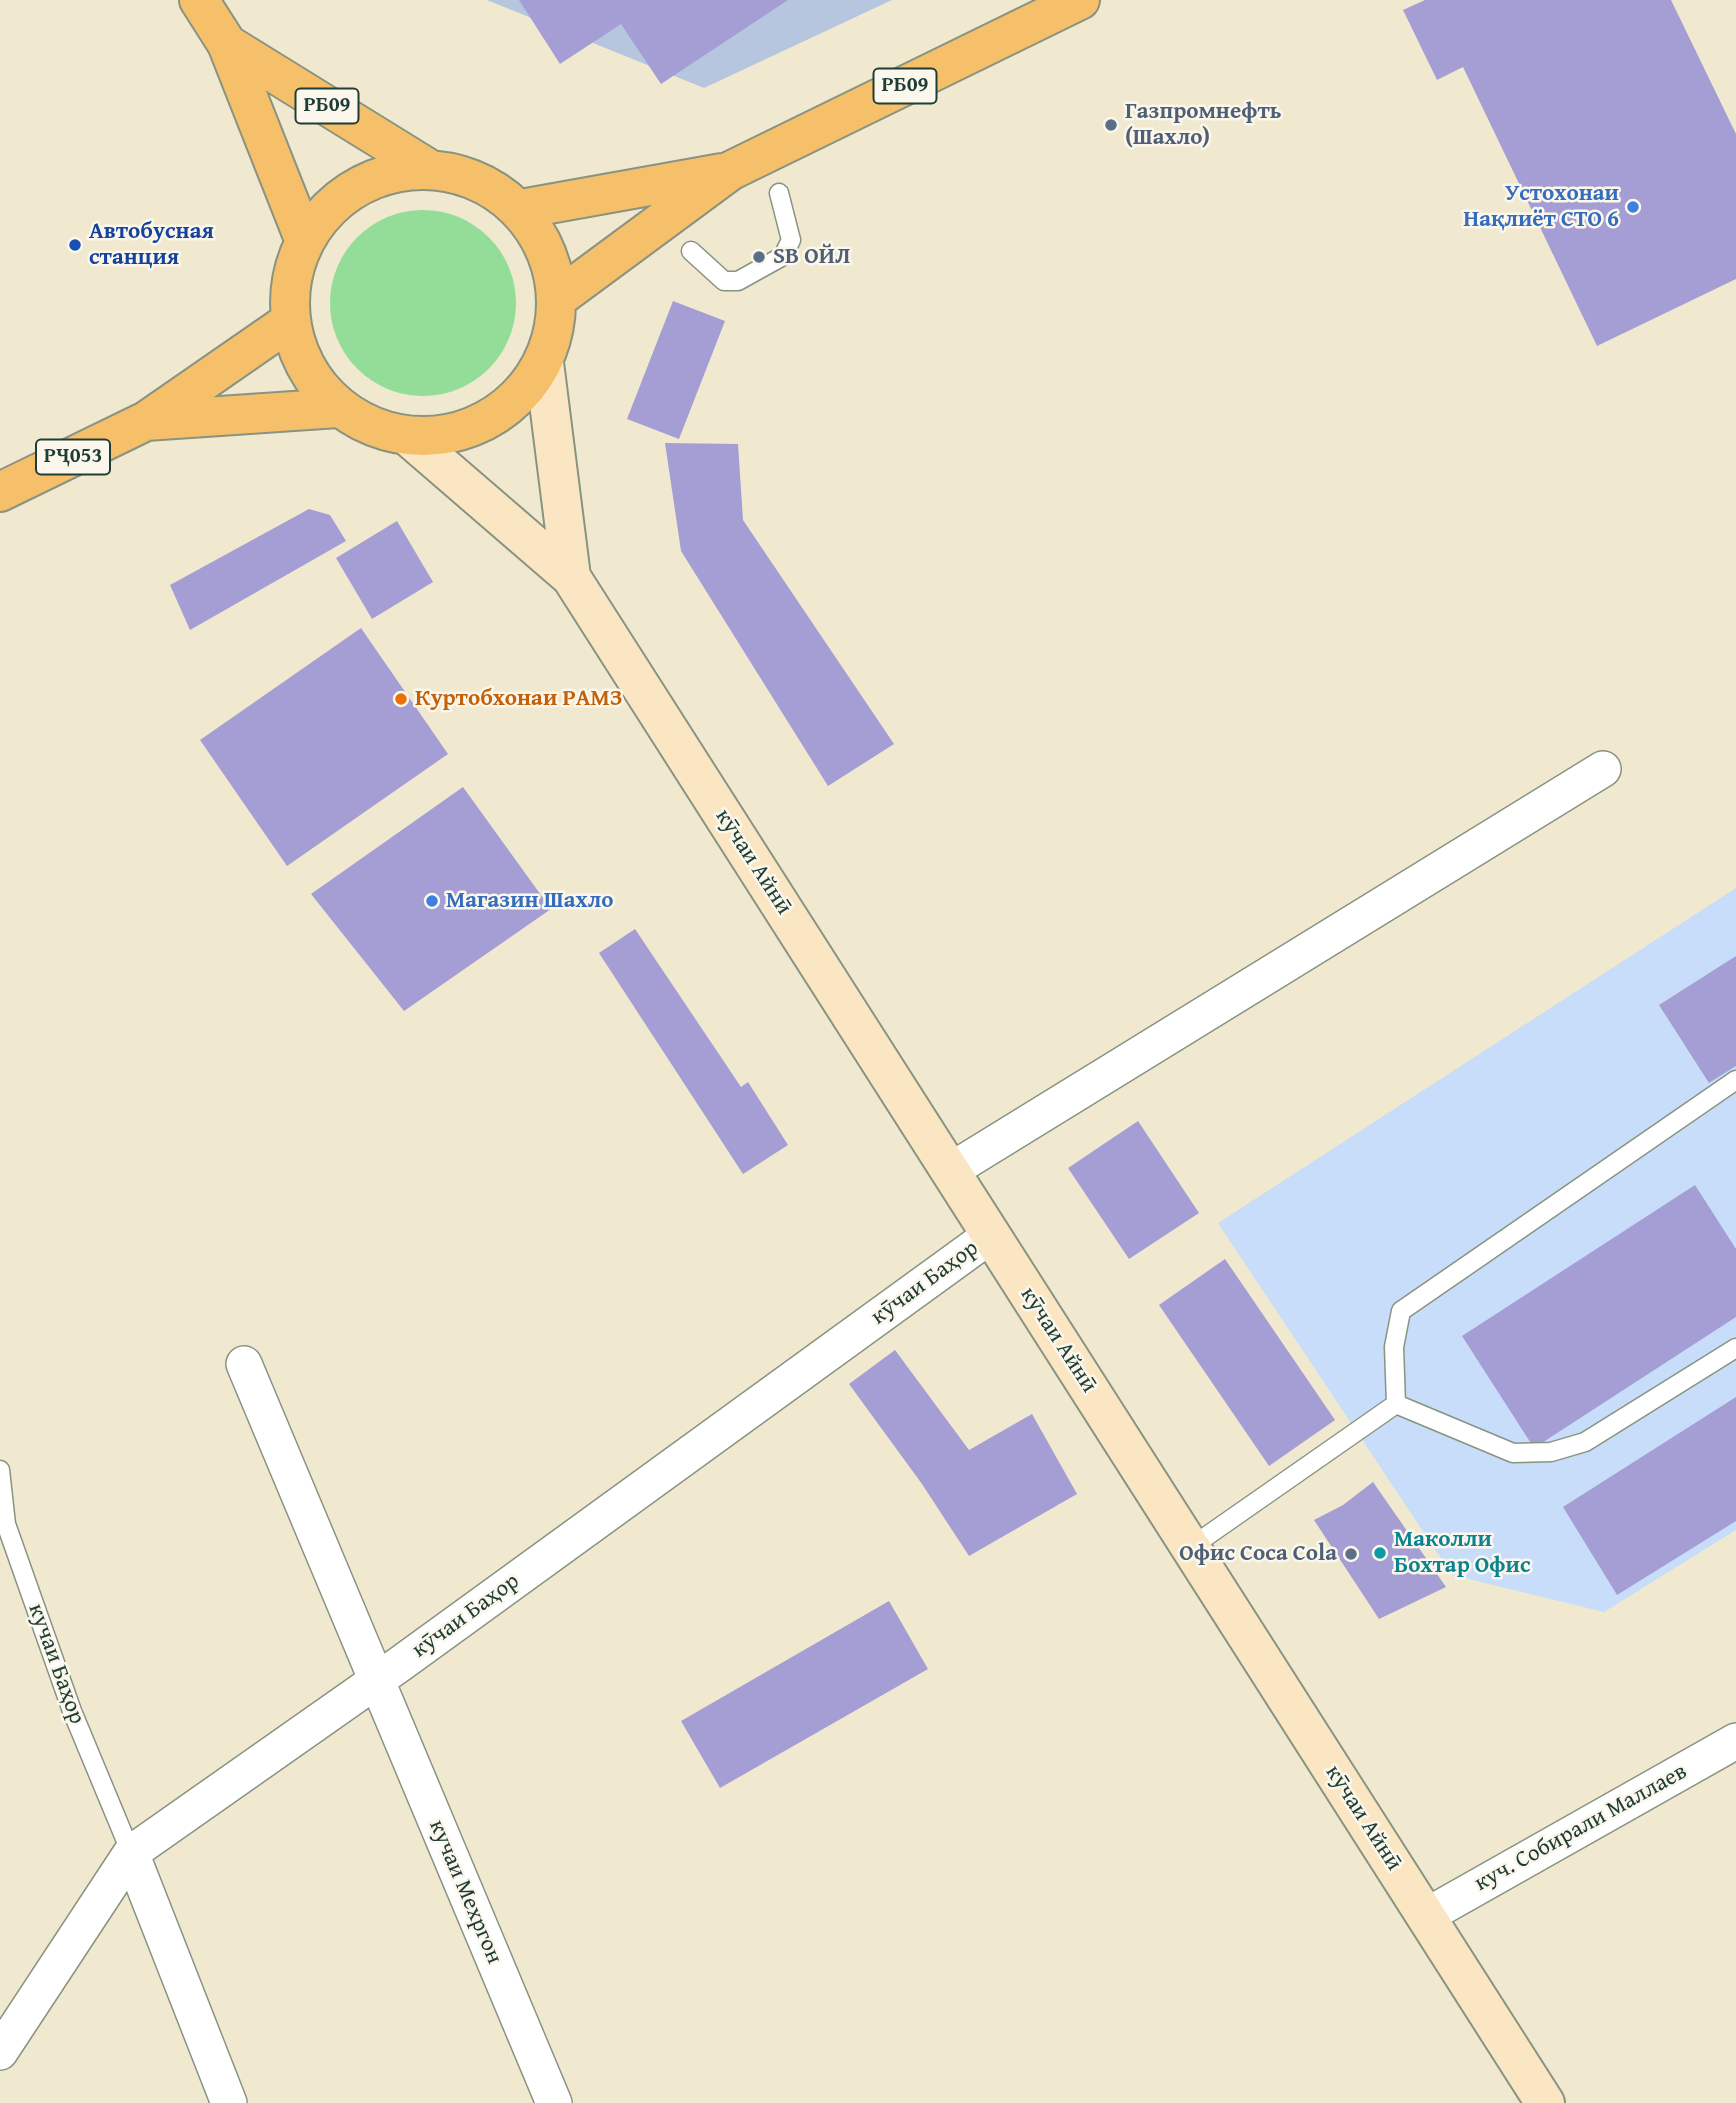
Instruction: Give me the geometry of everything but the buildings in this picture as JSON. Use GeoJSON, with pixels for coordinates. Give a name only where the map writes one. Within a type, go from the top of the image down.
{"type":"FeatureCollection","features":[{"type":"Feature","properties":{"kind":"main road","name":"РБ09"},"geometry":{"type":"LineString","coordinates":[[199,0],[227,44],[304,239]]}},
{"type":"Feature","properties":{"kind":"main road","name":"РБ09"},"geometry":{"type":"LineString","coordinates":[[558,298],[730,171],[1080,0]]}},
{"type":"Feature","properties":{"kind":"main road","name":"РБ09"},"geometry":{"type":"LineString","coordinates":[[227,44],[426,167]]}},
{"type":"Feature","properties":{"kind":"main road"},"geometry":{"type":"LineString","coordinates":[[426,167],[478,179],[521,209],[548,250],[558,298],[555,331],[544,363],[489,421],[410,438],[371,429],[338,408],[305,370],[289,321],[290,279],[304,239],[355,186],[426,167]]}},
{"type":"Feature","properties":{"kind":"main road","name":"РБ09"},"geometry":{"type":"LineString","coordinates":[[521,209],[730,171]]}},
{"type":"Feature","properties":{"kind":"main road"},"geometry":{"type":"LineString","coordinates":[[146,421],[289,321]]}},
{"type":"Feature","properties":{"kind":"main road","name":"кӯчаи Айнӣ"},"geometry":{"type":"LineString","coordinates":[[544,363],[571,577]]}},
{"type":"Feature","properties":{"kind":"main road"},"geometry":{"type":"LineString","coordinates":[[146,421],[338,408]]}},
{"type":"Feature","properties":{"kind":"main road","name":"РҶ053"},"geometry":{"type":"LineString","coordinates":[[0,492],[146,421]]}},
{"type":"Feature","properties":{"kind":"main road","name":"кӯчаи Айнӣ"},"geometry":{"type":"LineString","coordinates":[[410,438],[571,577],[1545,2103]]}},
{"type":"Feature","properties":{"kind":"street"},"geometry":{"type":"LineString","coordinates":[[950,1171],[1603,769]]}},
{"type":"Feature","properties":{"kind":"street","name":"кӯчаи Баҳор"},"geometry":{"type":"LineString","coordinates":[[0,2053],[131,1853],[377,1680],[991,1235]]}},
{"type":"Feature","properties":{"kind":"street"},"geometry":{"type":"LineString","coordinates":[[244,1364],[377,1680]]}},
{"type":"Feature","properties":{"kind":"street","name":"кучаи Мехргон"},"geometry":{"type":"LineString","coordinates":[[377,1680],[554,2103]]}},
{"type":"Feature","properties":{"kind":"street","name":"куч. Собирали Маллаев"},"geometry":{"type":"LineString","coordinates":[[1426,1916],[1736,1741]]}},
{"type":"Feature","properties":{"kind":"street"},"geometry":{"type":"LineString","coordinates":[[131,1853],[229,2103]]}},
{"type":"Feature","properties":{"kind":"lane"},"geometry":{"type":"LineString","coordinates":[[691,251],[724,281],[738,281],[782,256],[791,240],[779,193]]}},
{"type":"Feature","properties":{"kind":"lane"},"geometry":{"type":"LineString","coordinates":[[1396,1404],[1394,1347],[1401,1311],[1736,1080]]}},
{"type":"Feature","properties":{"kind":"lane"},"geometry":{"type":"LineString","coordinates":[[1396,1404],[1513,1453],[1551,1452],[1585,1442],[1736,1348]]}},
{"type":"Feature","properties":{"kind":"lane"},"geometry":{"type":"LineString","coordinates":[[1191,1547],[1396,1404]]}},
{"type":"Feature","properties":{"kind":"lane","name":"кучаи Баҳор"},"geometry":{"type":"LineString","coordinates":[[0,1470],[6,1524],[72,1711],[131,1853]]}},
{"type":"Feature","properties":{"kind":"shaded area"},"geometry":{"type":"Polygon","coordinates":[[[487,0],[892,0],[704,88],[487,0]]]}},
{"type":"Feature","properties":{"kind":"shaded area"},"geometry":{"type":"Polygon","coordinates":[[[1736,888],[1736,1530],[1604,1612],[1452,1575],[1218,1223],[1736,888]]]}},
{"type":"Feature","properties":{"kind":"green space"},"geometry":{"type":"Polygon","coordinates":[[[423,210],[459,217],[489,237],[509,267],[516,303],[509,339],[489,369],[459,389],[423,396],[387,389],[357,369],[337,339],[330,303],[337,267],[357,237],[387,217],[423,210]]]}},
{"type":"Feature","properties":{"kind":"place","name":"Газпромнефть (Шахло)"},"geometry":{"type":"Point","coordinates":[1111,125]}},
{"type":"Feature","properties":{"kind":"place","name":"Устохонаи Нақлиёт СТО 6"},"geometry":{"type":"Point","coordinates":[1633,207]}},
{"type":"Feature","properties":{"kind":"place","name":"Автобусная станция"},"geometry":{"type":"Point","coordinates":[75,245]}},
{"type":"Feature","properties":{"kind":"place","name":"SB ОЙЛ"},"geometry":{"type":"Point","coordinates":[759,257]}},
{"type":"Feature","properties":{"kind":"place","name":"Куртобхонаи РАМЗ"},"geometry":{"type":"Point","coordinates":[401,699]}},
{"type":"Feature","properties":{"kind":"place","name":"Магазин Шахло"},"geometry":{"type":"Point","coordinates":[432,901]}},
{"type":"Feature","properties":{"kind":"place","name":"Маколли Бохтар Офис"},"geometry":{"type":"Point","coordinates":[1380,1553]}},
{"type":"Feature","properties":{"kind":"place","name":"Офис Coca Cola"},"geometry":{"type":"Point","coordinates":[1351,1554]}}]}
